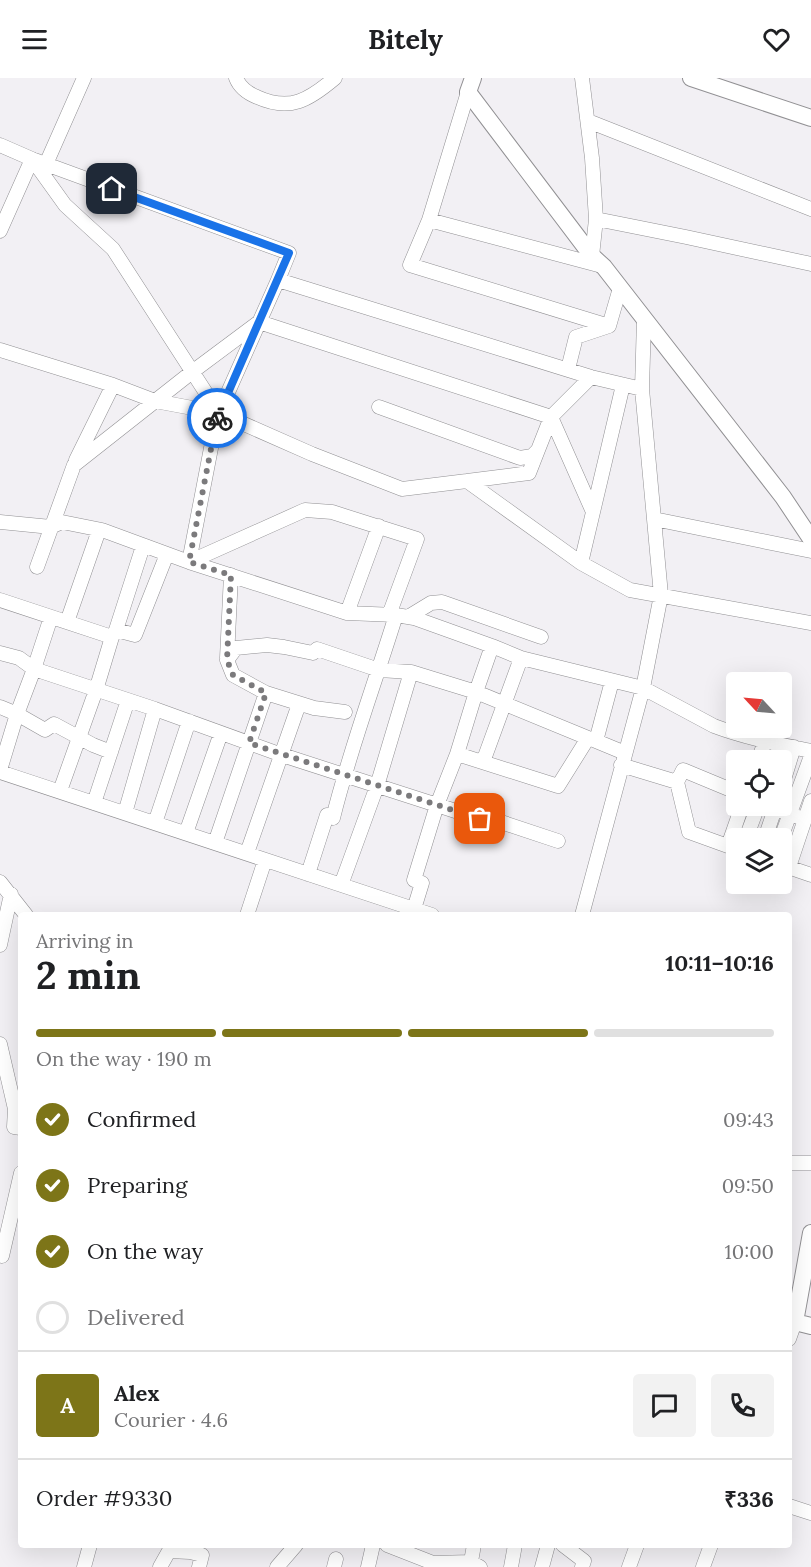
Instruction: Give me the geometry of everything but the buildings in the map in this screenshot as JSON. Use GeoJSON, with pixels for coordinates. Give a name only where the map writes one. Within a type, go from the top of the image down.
{"type":"FeatureCollection","features":[{"type":"Feature","properties":{"kind":"main road"},"geometry":{"type":"LineString","coordinates":[[691,78],[811,118]]}},
{"type":"Feature","properties":{"kind":"main road"},"geometry":{"type":"LineString","coordinates":[[471,85],[598,261],[783,497],[811,539]]}},
{"type":"Feature","properties":{"kind":"main road"},"geometry":{"type":"LineString","coordinates":[[798,1322],[811,1233]]}},
{"type":"Feature","properties":{"kind":"street"},"geometry":{"type":"LineString","coordinates":[[0,231],[84,78]]}},
{"type":"Feature","properties":{"kind":"street"},"geometry":{"type":"LineString","coordinates":[[236,78],[247,93],[272,104],[287,105],[320,91],[335,78]]}},
{"type":"Feature","properties":{"kind":"street"},"geometry":{"type":"LineString","coordinates":[[429,220],[598,261],[592,158],[582,78]]}},
{"type":"Feature","properties":{"kind":"street"},"geometry":{"type":"LineString","coordinates":[[471,85],[429,220],[410,265],[609,326]]}},
{"type":"Feature","properties":{"kind":"street"},"geometry":{"type":"LineString","coordinates":[[588,121],[811,209]]}},
{"type":"Feature","properties":{"kind":"street"},"geometry":{"type":"LineString","coordinates":[[0,145],[39,162],[289,253],[219,413],[189,562]]}},
{"type":"Feature","properties":{"kind":"street"},"geometry":{"type":"LineString","coordinates":[[39,162],[65,205],[113,249],[219,413]]}},
{"type":"Feature","properties":{"kind":"street"},"geometry":{"type":"LineString","coordinates":[[596,219],[811,264]]}},
{"type":"Feature","properties":{"kind":"street"},"geometry":{"type":"LineString","coordinates":[[278,280],[591,377],[642,389]]}},
{"type":"Feature","properties":{"kind":"street"},"geometry":{"type":"LineString","coordinates":[[609,326],[620,288]]}},
{"type":"Feature","properties":{"kind":"street"},"geometry":{"type":"LineString","coordinates":[[583,912],[643,688],[662,595],[642,389],[644,319]]}},
{"type":"Feature","properties":{"kind":"street"},"geometry":{"type":"LineString","coordinates":[[74,465],[259,322]]}},
{"type":"Feature","properties":{"kind":"street"},"geometry":{"type":"LineString","coordinates":[[259,322],[551,417],[593,512]]}},
{"type":"Feature","properties":{"kind":"street"},"geometry":{"type":"LineString","coordinates":[[568,369],[576,337],[609,326]]}},
{"type":"Feature","properties":{"kind":"street"},"geometry":{"type":"LineString","coordinates":[[0,350],[155,401],[219,413],[312,454],[402,489],[529,473],[551,417]]}},
{"type":"Feature","properties":{"kind":"street"},"geometry":{"type":"LineString","coordinates":[[379,407],[520,458],[532,456],[538,450],[551,417],[591,377]]}},
{"type":"Feature","properties":{"kind":"street"},"geometry":{"type":"LineString","coordinates":[[37,567],[74,465],[112,385]]}},
{"type":"Feature","properties":{"kind":"street"},"geometry":{"type":"LineString","coordinates":[[581,563],[623,385]]}},
{"type":"Feature","properties":{"kind":"street"},"geometry":{"type":"LineString","coordinates":[[467,481],[581,563],[630,590],[811,623]]}},
{"type":"Feature","properties":{"kind":"street"},"geometry":{"type":"LineString","coordinates":[[189,562],[305,510],[332,512],[417,539],[398,616],[344,775],[333,818],[327,815],[308,874]]}},
{"type":"Feature","properties":{"kind":"street"},"geometry":{"type":"LineString","coordinates":[[654,519],[811,551]]}},
{"type":"Feature","properties":{"kind":"street"},"geometry":{"type":"LineString","coordinates":[[0,522],[51,527],[62,522],[99,530],[347,613],[398,616],[492,646],[520,658],[643,688],[714,726],[753,739],[811,751]]}},
{"type":"Feature","properties":{"kind":"street"},"geometry":{"type":"LineString","coordinates":[[347,613],[379,526]]}},
{"type":"Feature","properties":{"kind":"street"},"geometry":{"type":"LineString","coordinates":[[67,622],[99,530]]}},
{"type":"Feature","properties":{"kind":"street"},"geometry":{"type":"LineString","coordinates":[[60,791],[143,546]]}},
{"type":"Feature","properties":{"kind":"street"},"geometry":{"type":"LineString","coordinates":[[0,600],[67,622],[135,636],[167,554]]}},
{"type":"Feature","properties":{"kind":"street"},"geometry":{"type":"LineString","coordinates":[[231,575],[227,660],[233,675],[266,693],[299,704],[345,712]]}},
{"type":"Feature","properties":{"kind":"street"},"geometry":{"type":"LineString","coordinates":[[398,616],[431,603],[442,602],[541,637]]}},
{"type":"Feature","properties":{"kind":"street"},"geometry":{"type":"LineString","coordinates":[[51,617],[0,771],[423,912]]}},
{"type":"Feature","properties":{"kind":"street"},"geometry":{"type":"LineString","coordinates":[[227,660],[236,648],[267,645],[313,653],[317,649],[379,670],[411,672],[476,692],[503,703],[592,740],[623,759],[677,782]]}},
{"type":"Feature","properties":{"kind":"street"},"geometry":{"type":"LineString","coordinates":[[414,909],[422,883],[414,880],[437,805],[457,754],[492,646]]}},
{"type":"Feature","properties":{"kind":"street"},"geometry":{"type":"LineString","coordinates":[[0,653],[19,658],[34,669],[155,709],[282,755],[480,819],[480,815],[558,841]]}},
{"type":"Feature","properties":{"kind":"street"},"geometry":{"type":"LineString","coordinates":[[483,762],[520,658]]}},
{"type":"Feature","properties":{"kind":"street"},"geometry":{"type":"LineString","coordinates":[[341,885],[377,786],[411,672]]}},
{"type":"Feature","properties":{"kind":"street"},"geometry":{"type":"LineString","coordinates":[[457,754],[558,786],[592,740],[612,681]]}},
{"type":"Feature","properties":{"kind":"street"},"geometry":{"type":"LineString","coordinates":[[215,843],[266,693]]}},
{"type":"Feature","properties":{"kind":"street"},"geometry":{"type":"LineString","coordinates":[[94,803],[128,700]]}},
{"type":"Feature","properties":{"kind":"street"},"geometry":{"type":"LineString","coordinates":[[247,854],[299,704]]}},
{"type":"Feature","properties":{"kind":"street"},"geometry":{"type":"LineString","coordinates":[[0,706],[45,729],[54,724],[111,752]]}},
{"type":"Feature","properties":{"kind":"street"},"geometry":{"type":"LineString","coordinates":[[125,813],[155,709]]}},
{"type":"Feature","properties":{"kind":"street"},"geometry":{"type":"LineString","coordinates":[[154,823],[189,721]]}},
{"type":"Feature","properties":{"kind":"street"},"geometry":{"type":"LineString","coordinates":[[186,833],[221,733]]}},
{"type":"Feature","properties":{"kind":"street"},"geometry":{"type":"LineString","coordinates":[[762,750],[765,742]]}},
{"type":"Feature","properties":{"kind":"street"},"geometry":{"type":"LineString","coordinates":[[783,750],[787,746]]}},
{"type":"Feature","properties":{"kind":"street"},"geometry":{"type":"LineString","coordinates":[[786,750],[787,746]]}},
{"type":"Feature","properties":{"kind":"street"},"geometry":{"type":"LineString","coordinates":[[792,808],[811,756]]}},
{"type":"Feature","properties":{"kind":"street"},"geometry":{"type":"LineString","coordinates":[[726,788],[683,770],[677,782],[689,832],[726,845]]}},
{"type":"Feature","properties":{"kind":"street"},"geometry":{"type":"LineString","coordinates":[[792,853],[808,822],[811,801]]}},
{"type":"Feature","properties":{"kind":"street"},"geometry":{"type":"LineString","coordinates":[[792,815],[808,822]]}},
{"type":"Feature","properties":{"kind":"street"},"geometry":{"type":"LineString","coordinates":[[248,912],[265,860]]}},
{"type":"Feature","properties":{"kind":"street"},"geometry":{"type":"LineString","coordinates":[[792,868],[811,875]]}},
{"type":"Feature","properties":{"kind":"street"},"geometry":{"type":"LineString","coordinates":[[0,882],[24,912]]}},
{"type":"Feature","properties":{"kind":"street"},"geometry":{"type":"LineString","coordinates":[[0,945],[11,894]]}},
{"type":"Feature","properties":{"kind":"street"},"geometry":{"type":"LineString","coordinates":[[0,1044],[15,1109],[14,1127],[18,1128]]}},
{"type":"Feature","properties":{"kind":"street"},"geometry":{"type":"LineString","coordinates":[[792,1163],[811,1163]]}},
{"type":"Feature","properties":{"kind":"street"},"geometry":{"type":"LineString","coordinates":[[2,1256],[18,1191]]}},
{"type":"Feature","properties":{"kind":"street"},"geometry":{"type":"LineString","coordinates":[[792,1507],[811,1513]]}},
{"type":"Feature","properties":{"kind":"street"},"geometry":{"type":"LineString","coordinates":[[84,1567],[89,1548]]}},
{"type":"Feature","properties":{"kind":"street"},"geometry":{"type":"LineString","coordinates":[[160,1567],[170,1548],[202,1555],[199,1567]]}},
{"type":"Feature","properties":{"kind":"street"},"geometry":{"type":"LineString","coordinates":[[278,1567],[294,1548]]}},
{"type":"Feature","properties":{"kind":"street"},"geometry":{"type":"LineString","coordinates":[[368,1567],[372,1548]]}},
{"type":"Feature","properties":{"kind":"street"},"geometry":{"type":"LineString","coordinates":[[395,1548],[433,1563],[474,1565],[474,1548]]}},
{"type":"Feature","properties":{"kind":"street"},"geometry":{"type":"LineString","coordinates":[[512,1567],[515,1548]]}},
{"type":"Feature","properties":{"kind":"street"},"geometry":{"type":"LineString","coordinates":[[542,1567],[547,1548]]}},
{"type":"Feature","properties":{"kind":"street"},"geometry":{"type":"LineString","coordinates":[[567,1548],[584,1561],[582,1567]]}},
{"type":"Feature","properties":{"kind":"street"},"geometry":{"type":"LineString","coordinates":[[629,1567],[636,1548]]}},
{"type":"Feature","properties":{"kind":"street"},"geometry":{"type":"LineString","coordinates":[[703,1567],[710,1548]]}},
{"type":"Feature","properties":{"kind":"way so far"},"geometry":{"type":"LineString","coordinates":[[217,418],[189,562],[231,575],[227,660],[233,675],[266,693],[249,743],[480,819]]}},
{"type":"Feature","properties":{"kind":"route"},"geometry":{"type":"LineString","coordinates":[[112,189],[289,253],[217,418]]}}]}
